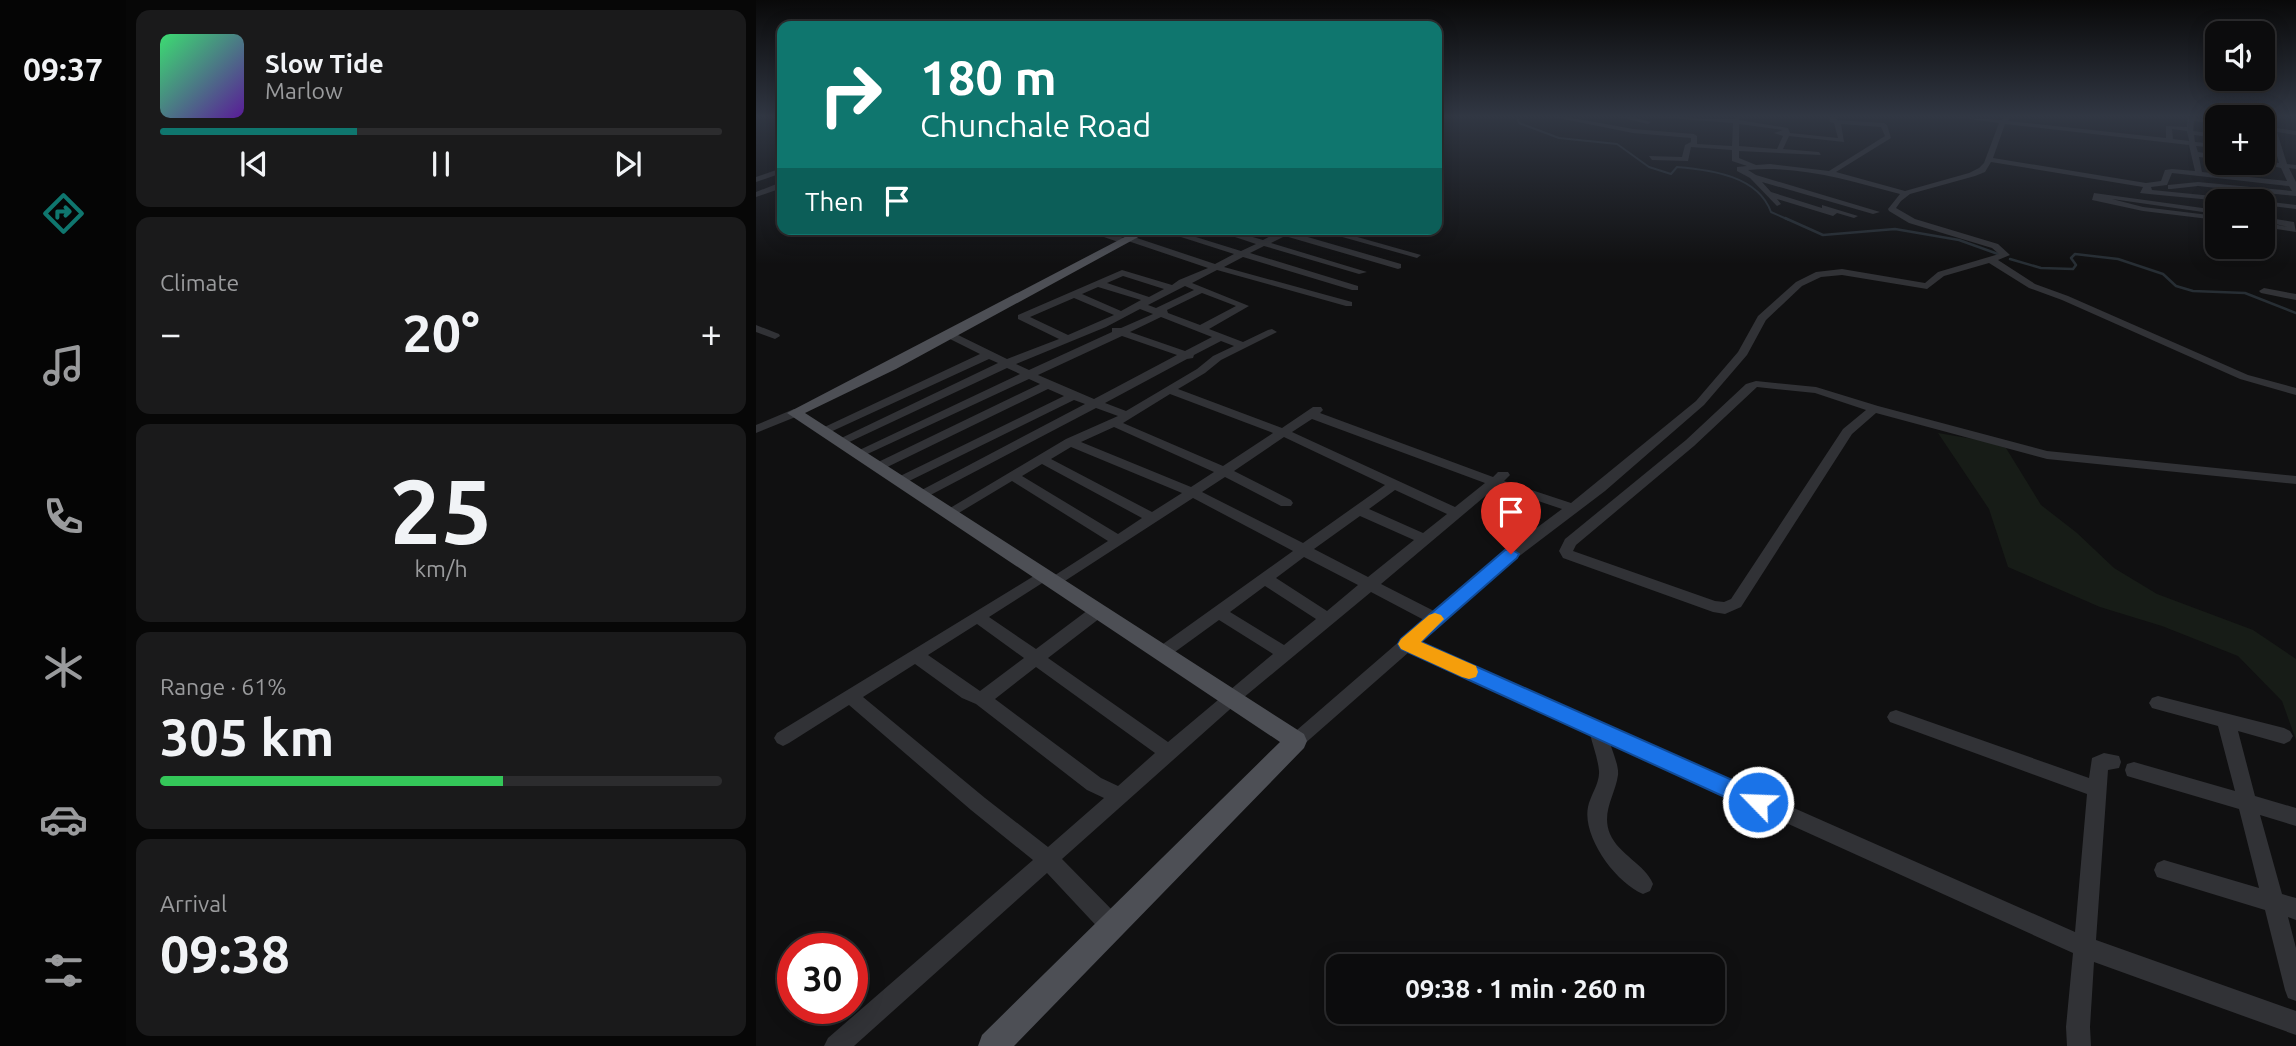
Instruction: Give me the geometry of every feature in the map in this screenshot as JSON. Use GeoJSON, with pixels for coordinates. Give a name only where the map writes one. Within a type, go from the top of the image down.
{"type":"FeatureCollection","features":[{"type":"Feature","properties":{"kind":"main road"},"geometry":{"type":"LineString","coordinates":[[993,1046],[1296,741],[794,413],[950,335],[1136,235]]}},
{"type":"Feature","properties":{"kind":"street"},"geometry":{"type":"LineString","coordinates":[[1296,741],[1522,545],[1656,442],[1700,403],[1743,353],[1762,318],[1805,280],[1819,274],[1842,272],[1927,286],[1941,274],[2001,258],[2005,253],[1995,246],[1912,221],[1892,209],[1841,219],[1766,191],[1740,169],[1754,166],[1784,167],[1830,173],[1905,193]]}},
{"type":"Feature","properties":{"kind":"street"},"geometry":{"type":"LineString","coordinates":[[1830,173],[1842,166]]}},
{"type":"Feature","properties":{"kind":"street"},"geometry":{"type":"LineString","coordinates":[[1892,209],[1905,193],[1975,174],[1986,166]]}},
{"type":"Feature","properties":{"kind":"street"},"geometry":{"type":"LineString","coordinates":[[2023,166],[2205,196]]}},
{"type":"Feature","properties":{"kind":"street"},"geometry":{"type":"LineString","coordinates":[[2198,166],[2199,173]]}},
{"type":"Feature","properties":{"kind":"street"},"geometry":{"type":"LineString","coordinates":[[2295,188],[2285,166],[2296,167]]}},
{"type":"Feature","properties":{"kind":"street"},"geometry":{"type":"LineString","coordinates":[[1784,167],[1771,174],[1814,186]]}},
{"type":"Feature","properties":{"kind":"street"},"geometry":{"type":"LineString","coordinates":[[2147,188],[2164,183],[2170,171],[2295,188]]}},
{"type":"Feature","properties":{"kind":"street"},"geometry":{"type":"LineString","coordinates":[[756,180],[777,173]]}},
{"type":"Feature","properties":{"kind":"street"},"geometry":{"type":"LineString","coordinates":[[770,175],[777,177]]}},
{"type":"Feature","properties":{"kind":"street"},"geometry":{"type":"LineString","coordinates":[[2205,217],[2143,209],[2095,198],[2097,185],[2147,188],[2198,184],[2295,188]]}},
{"type":"Feature","properties":{"kind":"street"},"geometry":{"type":"LineString","coordinates":[[756,195],[777,188]]}},
{"type":"Feature","properties":{"kind":"street"},"geometry":{"type":"LineString","coordinates":[[1766,191],[1876,212]]}},
{"type":"Feature","properties":{"kind":"street"},"geometry":{"type":"LineString","coordinates":[[1766,191],[1864,214]]}},
{"type":"Feature","properties":{"kind":"street"},"geometry":{"type":"LineString","coordinates":[[1766,191],[1841,219]]}},
{"type":"Feature","properties":{"kind":"street"},"geometry":{"type":"LineString","coordinates":[[2097,195],[2205,210]]}},
{"type":"Feature","properties":{"kind":"street"},"geometry":{"type":"LineString","coordinates":[[2275,204],[2296,207]]}},
{"type":"Feature","properties":{"kind":"street"},"geometry":{"type":"LineString","coordinates":[[2275,221],[2291,224],[2294,230],[2275,227]]}},
{"type":"Feature","properties":{"kind":"street"},"geometry":{"type":"LineString","coordinates":[[1107,235],[1349,304]]}},
{"type":"Feature","properties":{"kind":"street"},"geometry":{"type":"LineString","coordinates":[[1180,235],[1355,288]]}},
{"type":"Feature","properties":{"kind":"street"},"geometry":{"type":"LineString","coordinates":[[1236,235],[1362,272]]}},
{"type":"Feature","properties":{"kind":"street"},"geometry":{"type":"LineString","coordinates":[[830,437],[1102,325],[1170,288],[1280,235]]}},
{"type":"Feature","properties":{"kind":"street"},"geometry":{"type":"LineString","coordinates":[[1300,235],[1398,265]]}},
{"type":"Feature","properties":{"kind":"street"},"geometry":{"type":"LineString","coordinates":[[1341,235],[1417,255]]}},
{"type":"Feature","properties":{"kind":"street"},"geometry":{"type":"LineString","coordinates":[[1991,260],[2032,286],[2244,377],[2296,392]]}},
{"type":"Feature","properties":{"kind":"street"},"geometry":{"type":"LineString","coordinates":[[1068,339],[1022,317],[1122,273],[1170,288]]}},
{"type":"Feature","properties":{"kind":"street"},"geometry":{"type":"LineString","coordinates":[[1182,282],[1244,306],[1201,328]]}},
{"type":"Feature","properties":{"kind":"street"},"geometry":{"type":"LineString","coordinates":[[1099,284],[1243,346]]}},
{"type":"Feature","properties":{"kind":"street"},"geometry":{"type":"LineString","coordinates":[[857,454],[1121,332],[1201,290]]}},
{"type":"Feature","properties":{"kind":"street"},"geometry":{"type":"LineString","coordinates":[[2264,291],[2296,297]]}},
{"type":"Feature","properties":{"kind":"street"},"geometry":{"type":"LineString","coordinates":[[1073,294],[1123,315]]}},
{"type":"Feature","properties":{"kind":"street"},"geometry":{"type":"LineString","coordinates":[[1102,325],[1210,363]]}},
{"type":"Feature","properties":{"kind":"street"},"geometry":{"type":"LineString","coordinates":[[756,328],[775,336]]}},
{"type":"Feature","properties":{"kind":"street"},"geometry":{"type":"LineString","coordinates":[[947,514],[1070,442],[1114,424],[1210,363],[1272,332]]}},
{"type":"Feature","properties":{"kind":"street"},"geometry":{"type":"LineString","coordinates":[[950,335],[1073,396],[1127,415]]}},
{"type":"Feature","properties":{"kind":"street"},"geometry":{"type":"LineString","coordinates":[[921,496],[1220,337]]}},
{"type":"Feature","properties":{"kind":"street"},"geometry":{"type":"LineString","coordinates":[[830,437],[990,354]]}},
{"type":"Feature","properties":{"kind":"street"},"geometry":{"type":"LineString","coordinates":[[877,468],[1049,384]]}},
{"type":"Feature","properties":{"kind":"street"},"geometry":{"type":"LineString","coordinates":[[1874,410],[1847,432],[1736,603],[1730,607],[1713,606],[1568,554],[1566,551],[1570,542],[1690,443],[1749,387],[1756,384],[1803,387],[1832,394],[1874,410],[2047,456],[2296,480]]}},
{"type":"Feature","properties":{"kind":"street"},"geometry":{"type":"LineString","coordinates":[[1169,390],[1283,432],[1456,513]]}},
{"type":"Feature","properties":{"kind":"street"},"geometry":{"type":"LineString","coordinates":[[899,482],[1073,396]]}},
{"type":"Feature","properties":{"kind":"street"},"geometry":{"type":"LineString","coordinates":[[783,738],[977,616],[1119,541],[1314,412],[1498,478],[1572,508]]}},
{"type":"Feature","properties":{"kind":"street"},"geometry":{"type":"LineString","coordinates":[[756,429],[794,413]]}},
{"type":"Feature","properties":{"kind":"street"},"geometry":{"type":"LineString","coordinates":[[1114,424],[1224,471],[1286,503]]}},
{"type":"Feature","properties":{"kind":"street"},"geometry":{"type":"LineString","coordinates":[[1070,442],[1192,492],[1436,619]]}},
{"type":"Feature","properties":{"kind":"street"},"geometry":{"type":"LineString","coordinates":[[1042,458],[1153,517]]}},
{"type":"Feature","properties":{"kind":"street"},"geometry":{"type":"LineString","coordinates":[[1013,476],[1119,541]]}},
{"type":"Feature","properties":{"kind":"street"},"geometry":{"type":"LineString","coordinates":[[836,1046],[1231,698],[1498,478]]}},
{"type":"Feature","properties":{"kind":"street"},"geometry":{"type":"LineString","coordinates":[[1162,653],[1393,485]]}},
{"type":"Feature","properties":{"kind":"street"},"geometry":{"type":"LineString","coordinates":[[1358,510],[1425,539]]}},
{"type":"Feature","properties":{"kind":"street"},"geometry":{"type":"LineString","coordinates":[[1265,578],[1328,619]]}},
{"type":"Feature","properties":{"kind":"street"},"geometry":{"type":"LineString","coordinates":[[982,699],[1098,611]]}},
{"type":"Feature","properties":{"kind":"street"},"geometry":{"type":"LineString","coordinates":[[1218,612],[1286,654]]}},
{"type":"Feature","properties":{"kind":"street"},"geometry":{"type":"LineString","coordinates":[[977,616],[1169,753]]}},
{"type":"Feature","properties":{"kind":"street"},"geometry":{"type":"LineString","coordinates":[[1407,644],[2084,947],[2296,1023]]}},
{"type":"Feature","properties":{"kind":"street"},"geometry":{"type":"LineString","coordinates":[[915,655],[968,693],[982,699],[1094,784],[1120,796]]}},
{"type":"Feature","properties":{"kind":"street"},"geometry":{"type":"LineString","coordinates":[[850,696],[1048,859],[1112,926]]}},
{"type":"Feature","properties":{"kind":"street"},"geometry":{"type":"LineString","coordinates":[[2158,703],[2284,736]]}},
{"type":"Feature","properties":{"kind":"street"},"geometry":{"type":"LineString","coordinates":[[1896,718],[2097,789]]}},
{"type":"Feature","properties":{"kind":"street"},"geometry":{"type":"LineString","coordinates":[[2226,721],[2296,990]]}},
{"type":"Feature","properties":{"kind":"street"},"geometry":{"type":"LineString","coordinates":[[1598,730],[1609,774],[1597,809],[1601,838],[1617,859],[1643,884]]}},
{"type":"Feature","properties":{"kind":"street"},"geometry":{"type":"LineString","coordinates":[[2080,1046],[2078,1027],[2099,764],[2104,761],[2112,762]]}},
{"type":"Feature","properties":{"kind":"street"},"geometry":{"type":"LineString","coordinates":[[2134,770],[2296,817]]}},
{"type":"Feature","properties":{"kind":"street"},"geometry":{"type":"LineString","coordinates":[[2164,870],[2296,909]]}},
{"type":"Feature","properties":{"kind":"shaded area"},"geometry":{"type":"Polygon","coordinates":[[[1938,433],[1985,441],[2006,448],[2041,505],[2077,533],[2114,568],[2157,594],[2253,630],[2296,659],[2296,740],[2282,701],[2238,656],[2162,626],[2100,607],[2008,567],[1989,509],[1938,433]]]}},
{"type":"Feature","properties":{"kind":"waterway"},"geometry":{"type":"LineString","coordinates":[[1647,166],[1671,174],[1677,167],[1732,177],[1756,190],[1771,212],[1789,220]]}},
{"type":"Feature","properties":{"kind":"waterway"},"geometry":{"type":"LineString","coordinates":[[1785,218],[1823,235],[1895,229],[1959,240],[1998,254]]}},
{"type":"Feature","properties":{"kind":"waterway"},"geometry":{"type":"LineString","coordinates":[[2010,259],[2041,268],[2073,269],[2076,265],[2071,258],[2075,254],[2118,259],[2163,274],[2176,286],[2193,291],[2245,293],[2296,313]]}},
{"type":"Feature","properties":{"kind":"slow traffic"},"geometry":{"type":"LineString","coordinates":[[1435,619],[1407,644],[1469,672]]}},
{"type":"Feature","properties":{"kind":"route"},"geometry":{"type":"LineString","coordinates":[[1511,554],[1407,644],[1758,802]]}}]}
